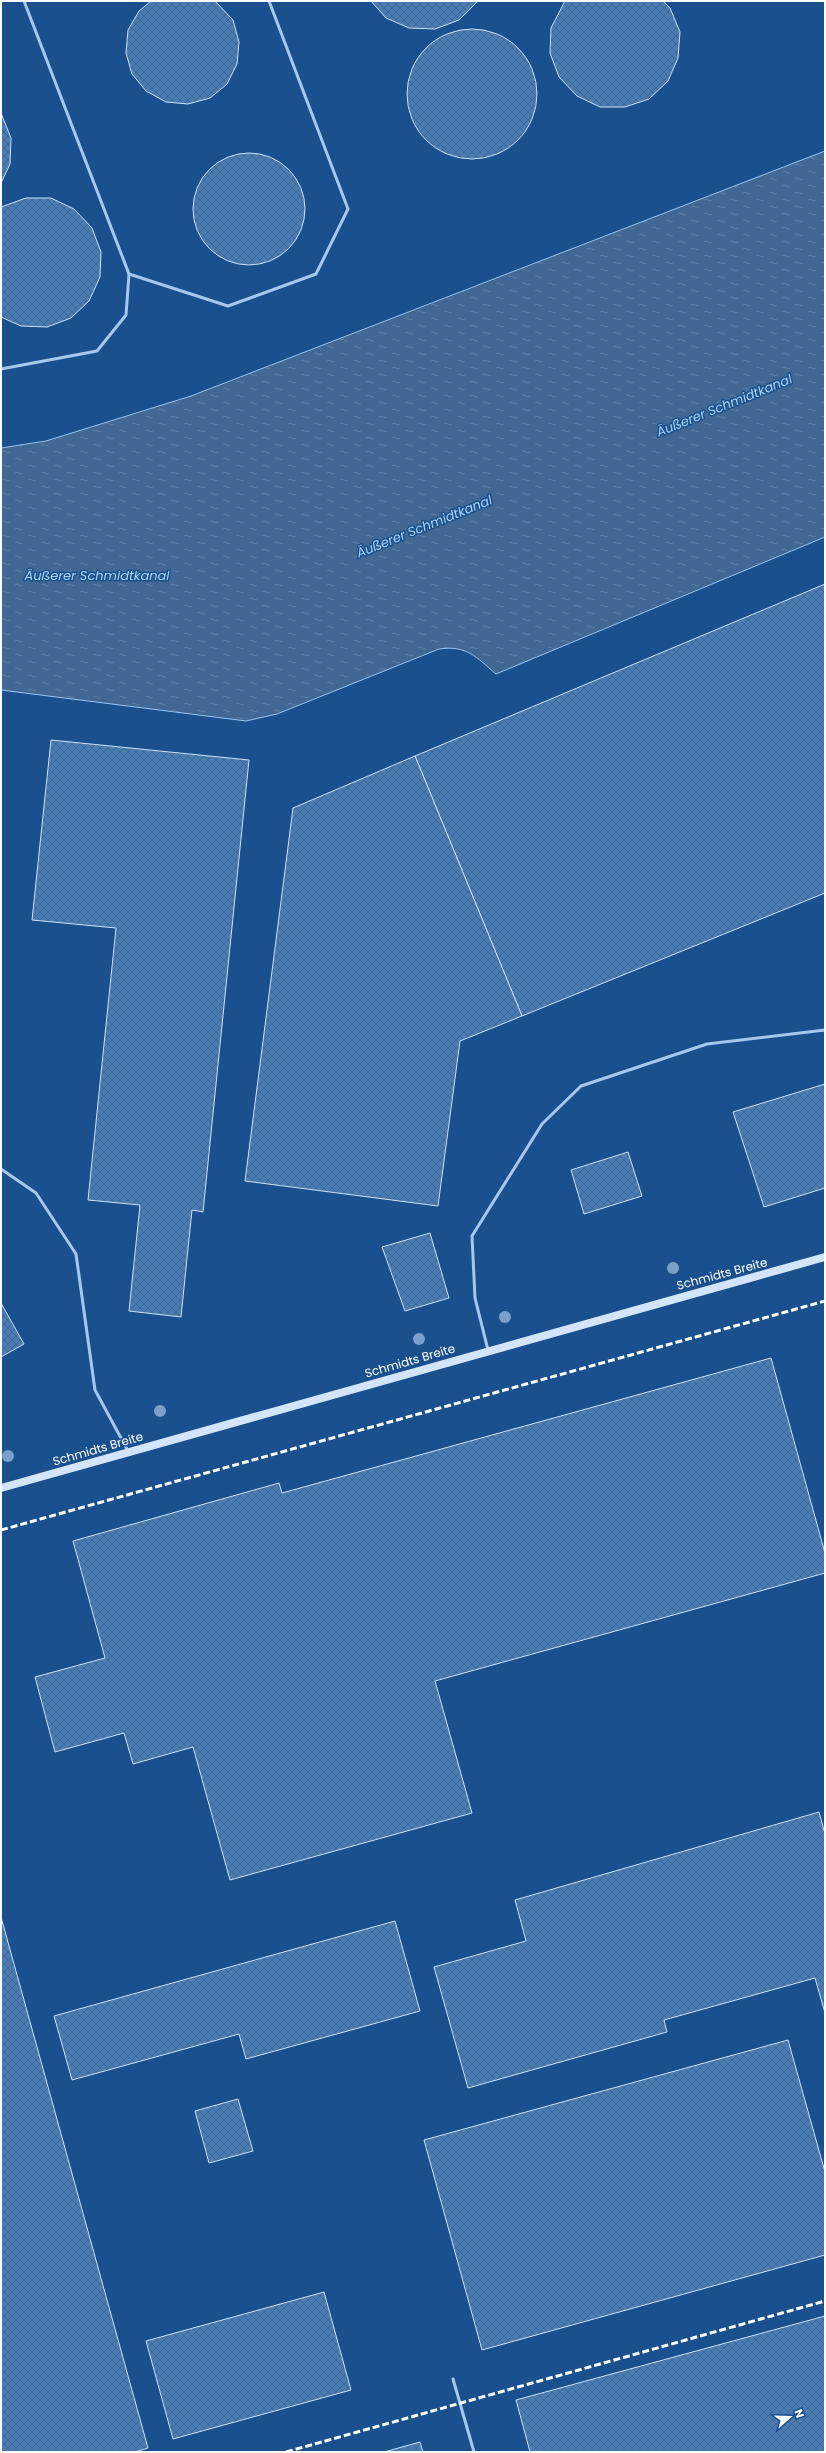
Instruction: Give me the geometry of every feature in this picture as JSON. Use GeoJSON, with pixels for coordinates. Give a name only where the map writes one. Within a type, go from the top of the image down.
{"type":"FeatureCollection","features":[{"type":"Feature","properties":{"kind":"main road","name":"Schmidts Breite"},"geometry":{"type":"LineString","coordinates":[[1,1488],[825,1257]]}},
{"type":"Feature","properties":{"kind":"lane"},"geometry":{"type":"LineString","coordinates":[[1,369],[97,351],[126,315],[129,274],[24,1]]}},
{"type":"Feature","properties":{"kind":"lane"},"geometry":{"type":"LineString","coordinates":[[129,274],[228,306],[316,274],[348,209],[270,1]]}},
{"type":"Feature","properties":{"kind":"lane"},"geometry":{"type":"LineString","coordinates":[[488,1352],[475,1298],[472,1236],[542,1124],[581,1086],[707,1044],[825,1030]]}},
{"type":"Feature","properties":{"kind":"lane"},"geometry":{"type":"LineString","coordinates":[[1,1169],[36,1193],[76,1254],[95,1390],[129,1452]]}},
{"type":"Feature","properties":{"kind":"lane"},"geometry":{"type":"LineString","coordinates":[[452,2379],[474,2452]]}},
{"type":"Feature","properties":{"kind":"water","name":"Äußerer Schmidtkanal"},"geometry":{"type":"Polygon","coordinates":[[[825,151],[825,537],[496,674],[477,658],[464,651],[449,648],[439,649],[277,714],[246,721],[1,690],[1,448],[46,441],[191,396],[825,151]]]}},
{"type":"Feature","properties":{"kind":"building"},"geometry":{"type":"Polygon","coordinates":[[[151,1],[215,1],[233,20],[239,42],[237,64],[227,84],[210,98],[188,104],[166,102],[146,91],[132,74],[126,53],[128,30],[139,11],[151,1]]]}},
{"type":"Feature","properties":{"kind":"building"},"geometry":{"type":"Polygon","coordinates":[[[371,1],[478,1],[459,20],[435,29],[409,28],[386,18],[371,1]]]}},
{"type":"Feature","properties":{"kind":"building"},"geometry":{"type":"Polygon","coordinates":[[[565,1],[663,1],[670,8],[680,32],[678,58],[668,81],[649,99],[625,107],[600,107],[577,96],[559,77],[550,53],[551,28],[565,1]]]}},
{"type":"Feature","properties":{"kind":"building"},"geometry":{"type":"Polygon","coordinates":[[[472,29],[497,34],[518,48],[532,69],[537,94],[532,119],[518,140],[497,154],[472,159],[447,154],[426,140],[412,119],[407,94],[412,69],[426,48],[447,34],[472,29]]]}},
{"type":"Feature","properties":{"kind":"building"},"geometry":{"type":"Polygon","coordinates":[[[1,113],[11,138],[10,164],[1,183],[1,113]]]}},
{"type":"Feature","properties":{"kind":"building"},"geometry":{"type":"Polygon","coordinates":[[[249,153],[271,157],[289,169],[301,187],[305,209],[301,231],[289,249],[271,261],[249,265],[227,261],[209,249],[197,231],[193,209],[197,187],[209,169],[227,157],[249,153]]]}},
{"type":"Feature","properties":{"kind":"building"},"geometry":{"type":"Polygon","coordinates":[[[26,198],[51,198],[74,209],[92,228],[101,252],[100,277],[89,301],[71,318],[47,327],[21,326],[1,317],[1,207],[26,198]]]}},
{"type":"Feature","properties":{"kind":"building"},"geometry":{"type":"Polygon","coordinates":[[[825,584],[825,893],[522,1016],[415,756],[825,584]]]}},
{"type":"Feature","properties":{"kind":"building"},"geometry":{"type":"Polygon","coordinates":[[[51,740],[249,760],[203,1212],[192,1210],[181,1317],[129,1311],[140,1205],[88,1200],[116,928],[32,920],[51,740]]]}},
{"type":"Feature","properties":{"kind":"building"},"geometry":{"type":"Polygon","coordinates":[[[415,756],[522,1016],[460,1041],[438,1206],[245,1181],[293,808],[415,756]]]}},
{"type":"Feature","properties":{"kind":"building"},"geometry":{"type":"Polygon","coordinates":[[[825,1084],[825,1188],[764,1207],[733,1112],[825,1084]]]}},
{"type":"Feature","properties":{"kind":"building"},"geometry":{"type":"Polygon","coordinates":[[[628,1152],[642,1196],[584,1214],[571,1170],[628,1152]]]}},
{"type":"Feature","properties":{"kind":"building"},"geometry":{"type":"Polygon","coordinates":[[[430,1233],[449,1298],[405,1311],[382,1247],[430,1233]]]}},
{"type":"Feature","properties":{"kind":"building"},"geometry":{"type":"Polygon","coordinates":[[[1,1303],[24,1344],[1,1357],[1,1303]]]}},
{"type":"Feature","properties":{"kind":"building"},"geometry":{"type":"Polygon","coordinates":[[[771,1358],[825,1553],[825,1573],[435,1681],[472,1813],[230,1880],[193,1747],[133,1764],[124,1733],[55,1752],[35,1677],[105,1658],[73,1541],[279,1483],[282,1493],[771,1358]]]}},
{"type":"Feature","properties":{"kind":"building"},"geometry":{"type":"Polygon","coordinates":[[[819,1812],[825,1834],[825,2013],[815,1978],[664,2020],[667,2032],[468,2088],[434,1967],[526,1941],[515,1900],[819,1812]]]}},
{"type":"Feature","properties":{"kind":"building"},"geometry":{"type":"Polygon","coordinates":[[[1,1917],[148,2448],[135,2452],[1,2452],[1,1917]]]}},
{"type":"Feature","properties":{"kind":"building"},"geometry":{"type":"Polygon","coordinates":[[[395,1921],[420,2011],[246,2059],[239,2034],[72,2080],[54,2016],[395,1921]]]}},
{"type":"Feature","properties":{"kind":"building"},"geometry":{"type":"Polygon","coordinates":[[[788,2040],[825,2172],[825,2255],[482,2350],[424,2140],[788,2040]]]}},
{"type":"Feature","properties":{"kind":"building"},"geometry":{"type":"Polygon","coordinates":[[[238,2099],[253,2151],[209,2163],[195,2111],[238,2099]]]}},
{"type":"Feature","properties":{"kind":"building"},"geometry":{"type":"Polygon","coordinates":[[[324,2292],[351,2390],[173,2439],[146,2341],[324,2292]]]}},
{"type":"Feature","properties":{"kind":"building"},"geometry":{"type":"Polygon","coordinates":[[[825,2316],[825,2452],[530,2452],[516,2400],[825,2316]]]}},
{"type":"Feature","properties":{"kind":"building"},"geometry":{"type":"Polygon","coordinates":[[[420,2442],[423,2452],[384,2452],[420,2442]]]}},
{"type":"Feature","properties":{"kind":"railway"},"geometry":{"type":"LineString","coordinates":[[1,1530],[825,1301]]}},
{"type":"Feature","properties":{"kind":"railway"},"geometry":{"type":"LineString","coordinates":[[286,2452],[825,2301]]}}]}
